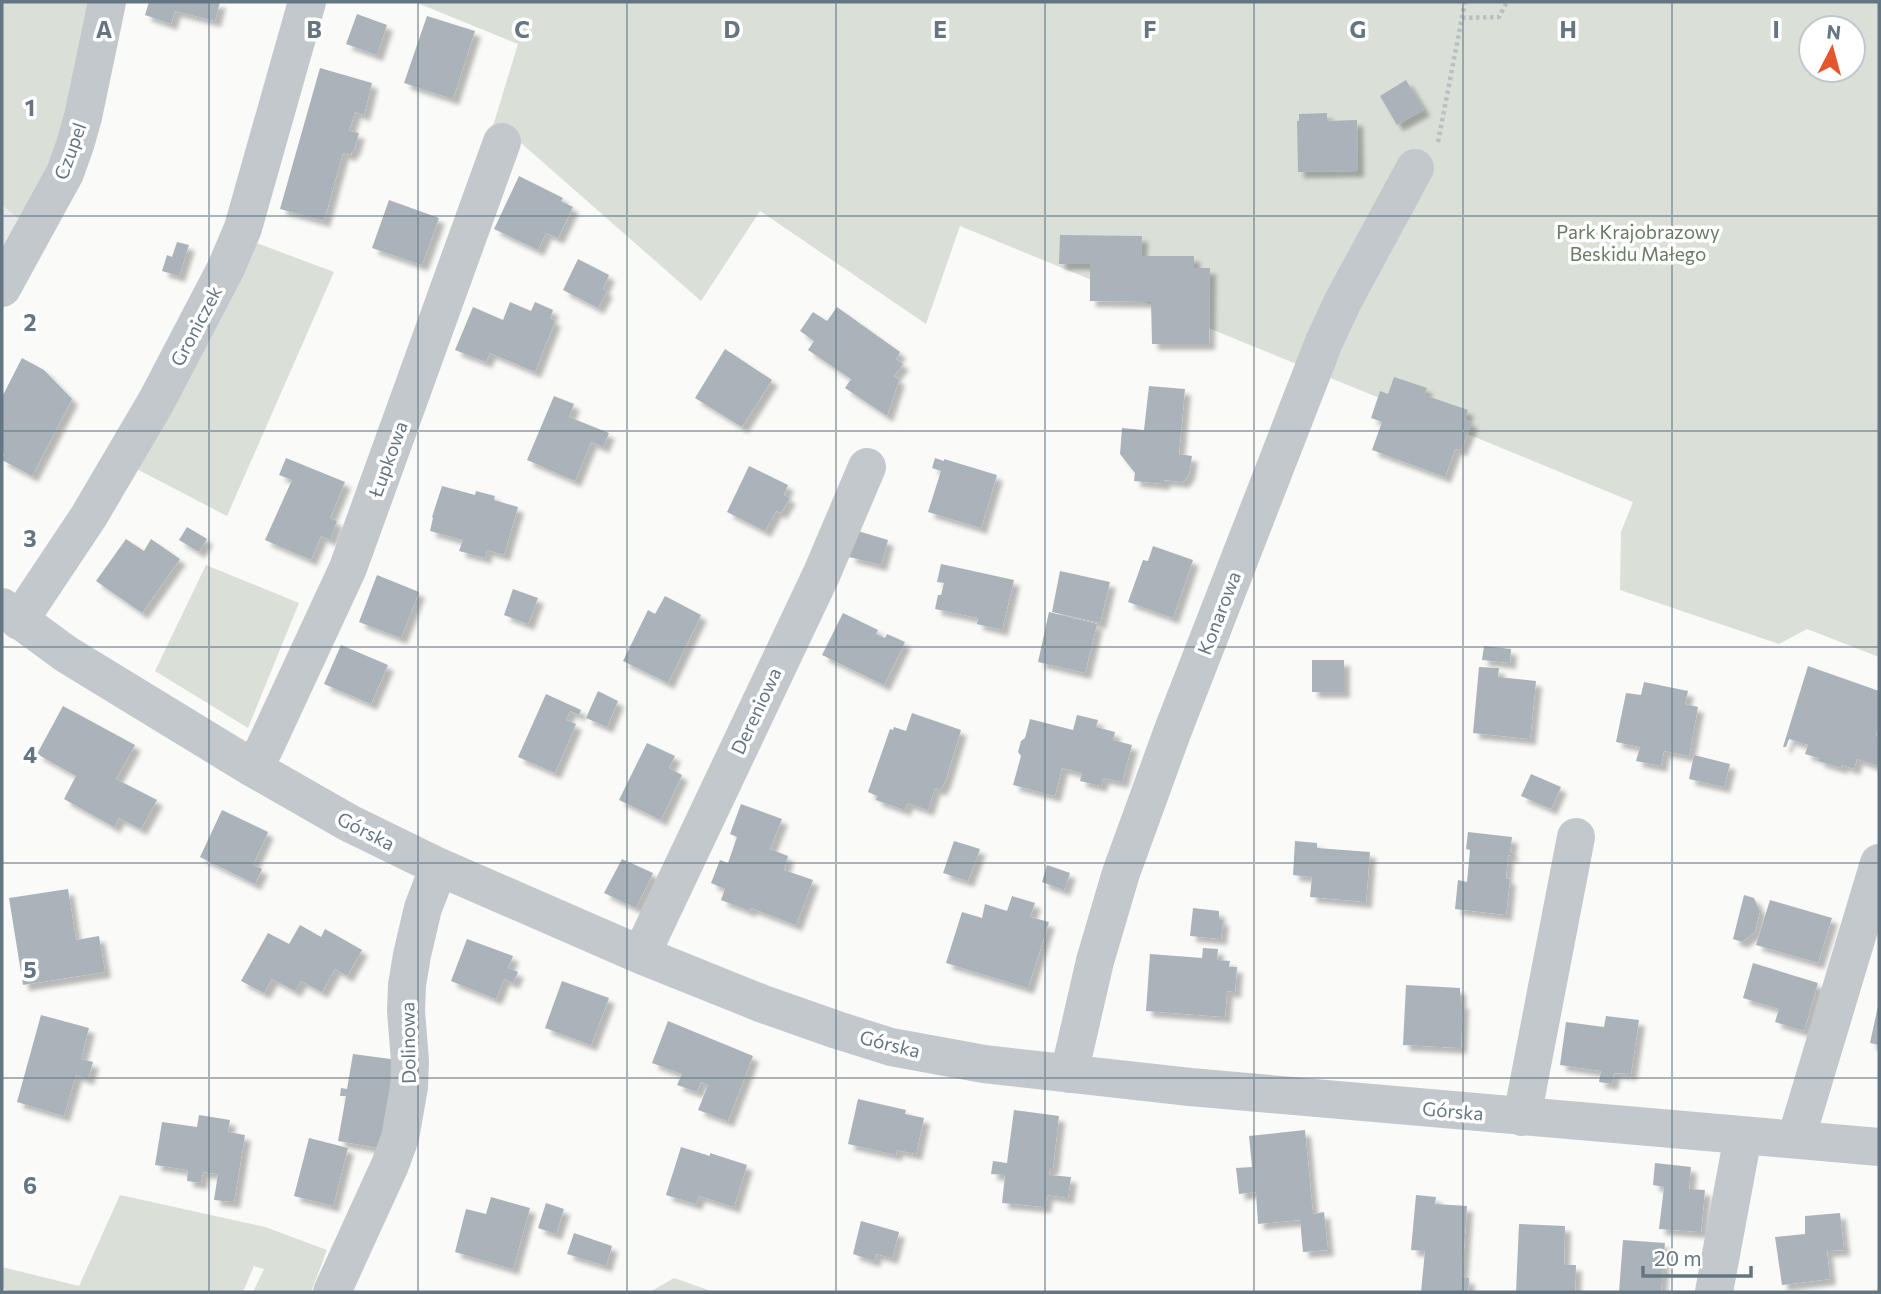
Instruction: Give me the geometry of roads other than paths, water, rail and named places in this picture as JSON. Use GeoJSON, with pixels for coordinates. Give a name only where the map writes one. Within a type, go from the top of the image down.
{"type":"FeatureCollection","features":[{"type":"Feature","properties":{"kind":"street","name":"Czupel"},"geometry":{"type":"LineString","coordinates":[[2,288],[65,173],[83,117],[107,2]]}},
{"type":"Feature","properties":{"kind":"street","name":"Groniczek"},"geometry":{"type":"LineString","coordinates":[[11,614],[89,516],[149,414],[226,268],[243,228],[307,2]]}},
{"type":"Feature","properties":{"kind":"street","name":"Łupkowa"},"geometry":{"type":"LineString","coordinates":[[251,767],[264,749],[348,568],[502,142]]}},
{"type":"Feature","properties":{"kind":"street","name":"Konarowa"},"geometry":{"type":"LineString","coordinates":[[1069,1074],[1095,961],[1121,873],[1173,730],[1324,342],[1415,168]]}},
{"type":"Feature","properties":{"kind":"street","name":"Dereniowa"},"geometry":{"type":"LineString","coordinates":[[641,955],[822,573],[867,467]]}},
{"type":"Feature","properties":{"kind":"street","name":"Górska"},"geometry":{"type":"LineString","coordinates":[[11,614],[66,654],[251,767],[349,823],[439,867],[641,955],[763,1004],[891,1047],[984,1064],[1069,1074],[1522,1117],[1879,1147]]}},
{"type":"Feature","properties":{"kind":"street"},"geometry":{"type":"LineString","coordinates":[[1522,1117],[1576,837]]}},
{"type":"Feature","properties":{"kind":"street"},"geometry":{"type":"LineString","coordinates":[[1796,1139],[1879,863]]}},
{"type":"Feature","properties":{"kind":"street","name":"Dolinowa"},"geometry":{"type":"LineString","coordinates":[[332,1292],[400,1138],[409,1087],[406,1011],[409,975],[424,908],[439,867]]}},
{"type":"Feature","properties":{"kind":"street"},"geometry":{"type":"LineString","coordinates":[[1714,1292],[1743,1136]]}},
{"type":"Feature","properties":{"kind":"park label","name":"Park Krajobrazowy Beskidu Małego"},"geometry":{"type":"Point","coordinates":[1638,243]}}]}
